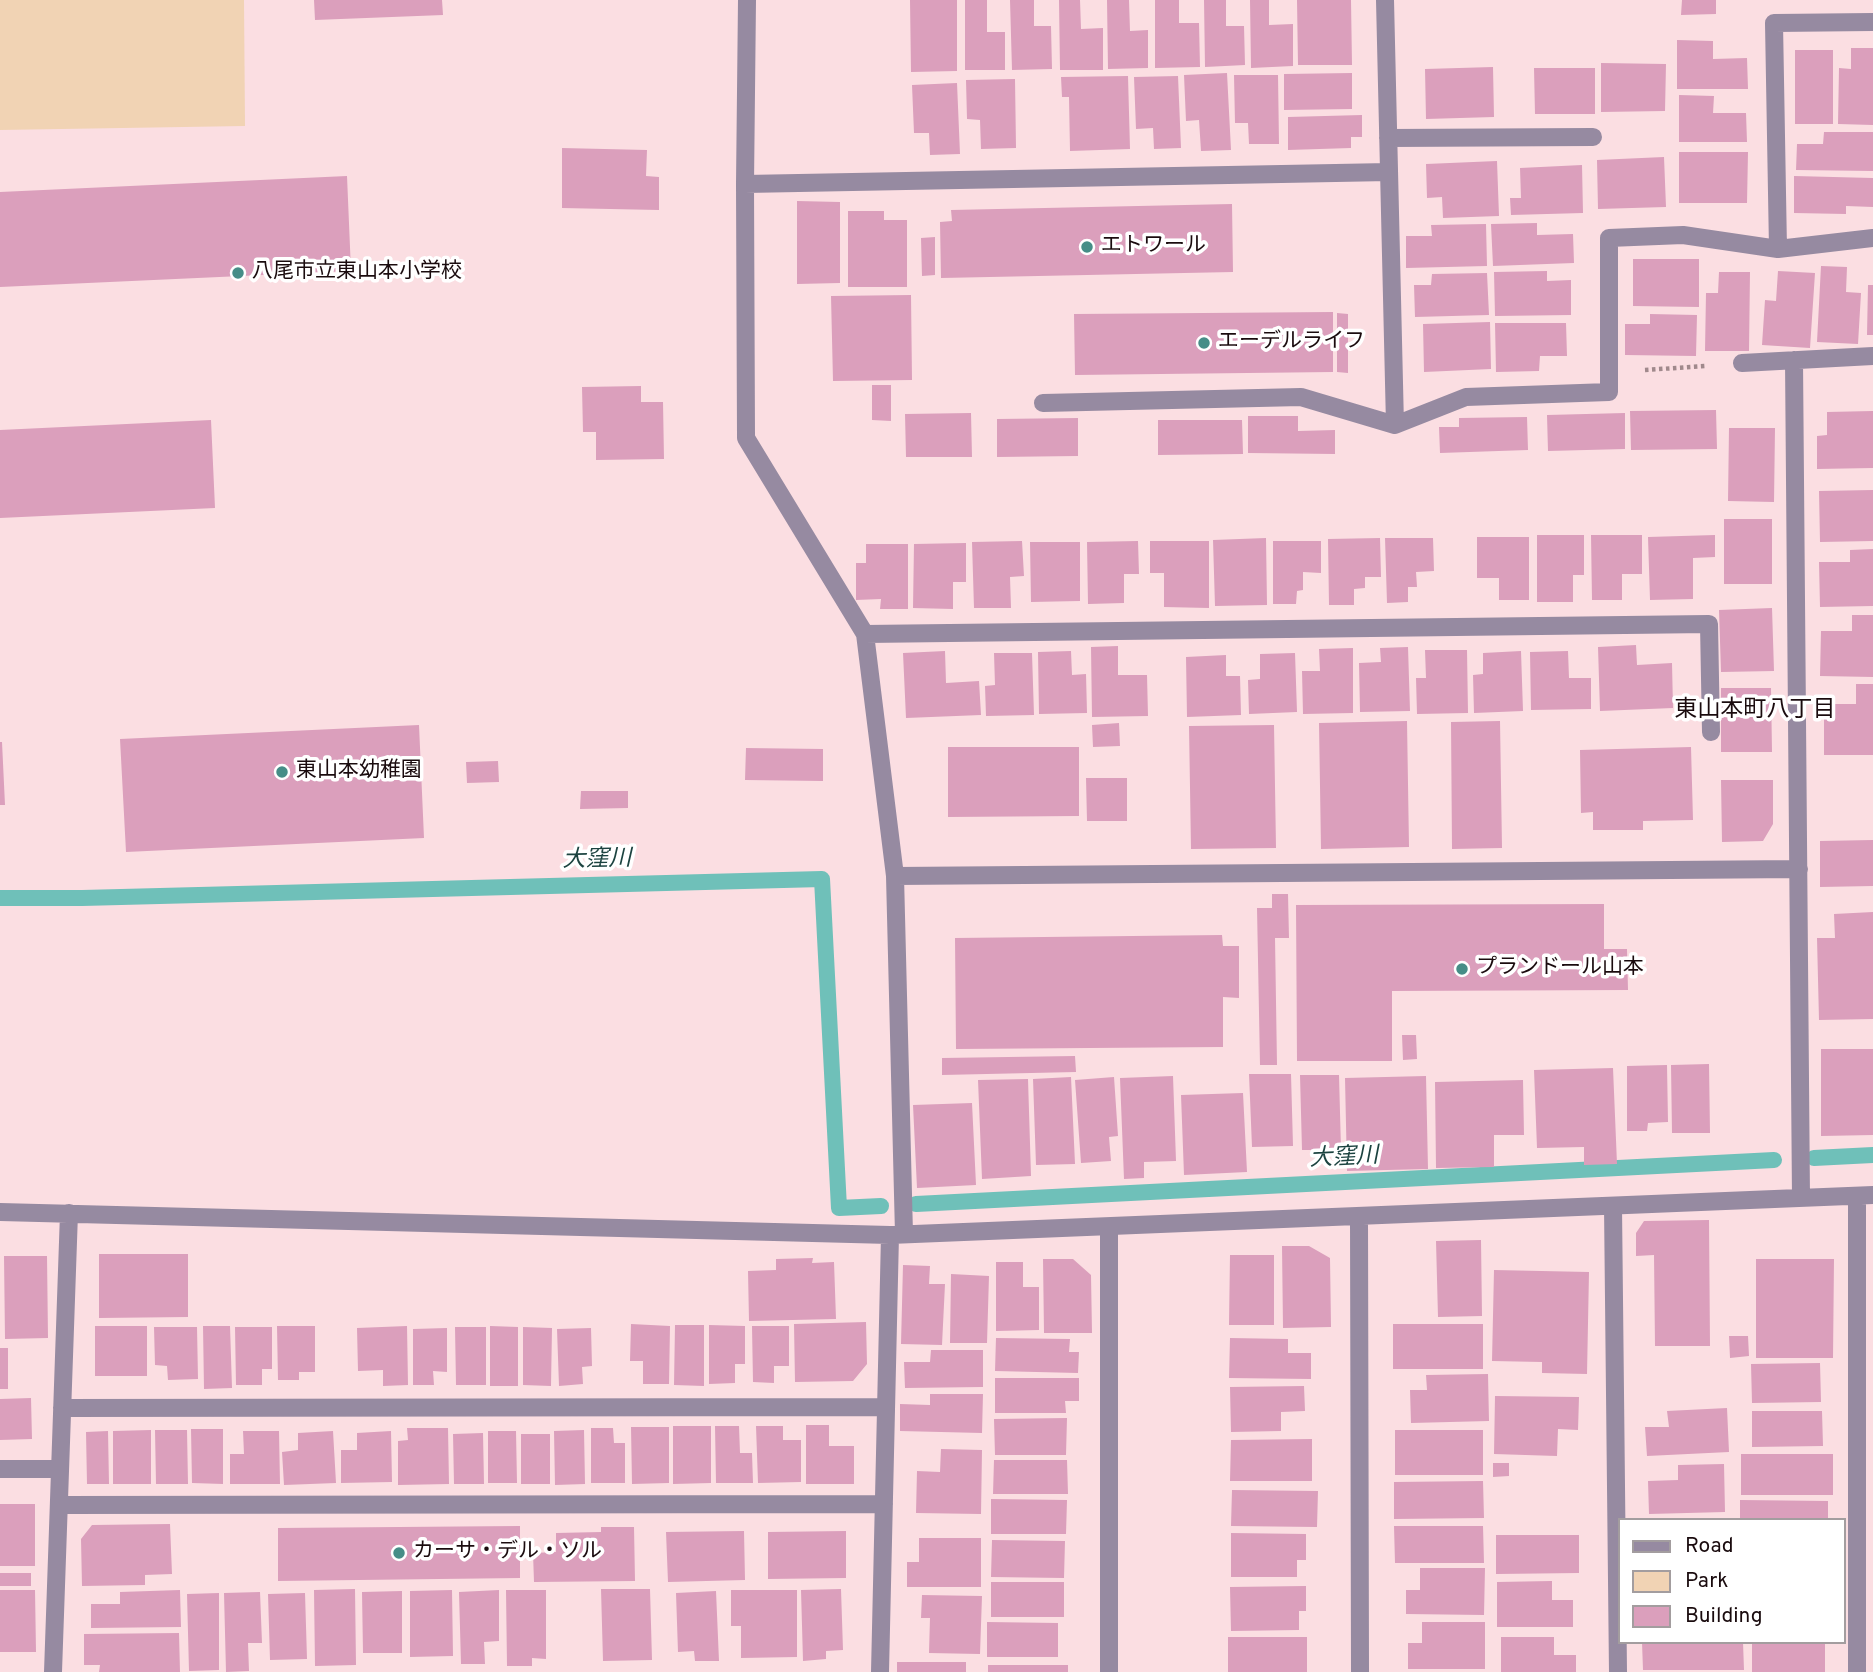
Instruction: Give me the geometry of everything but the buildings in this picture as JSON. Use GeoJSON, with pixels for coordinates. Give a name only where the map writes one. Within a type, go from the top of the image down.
{"type":"FeatureCollection","features":[{"type":"Feature","properties":{"kind":"street"},"geometry":{"type":"LineString","coordinates":[[747,0],[746,438],[865,634],[895,876],[897,1235],[886,1407],[880,1672]]}},
{"type":"Feature","properties":{"kind":"street"},"geometry":{"type":"LineString","coordinates":[[1385,0],[1395,425]]}},
{"type":"Feature","properties":{"kind":"street"},"geometry":{"type":"LineString","coordinates":[[1778,248],[1774,23],[1873,22]]}},
{"type":"Feature","properties":{"kind":"street"},"geometry":{"type":"LineString","coordinates":[[1388,138],[1593,137]]}},
{"type":"Feature","properties":{"kind":"street"},"geometry":{"type":"LineString","coordinates":[[745,184],[1389,172]]}},
{"type":"Feature","properties":{"kind":"street"},"geometry":{"type":"LineString","coordinates":[[1043,403],[1301,397],[1395,425],[1466,397],[1609,392],[1609,238],[1683,235],[1778,248],[1873,238]]}},
{"type":"Feature","properties":{"kind":"street"},"geometry":{"type":"LineString","coordinates":[[1742,363],[1873,356]]}},
{"type":"Feature","properties":{"kind":"street"},"geometry":{"type":"LineString","coordinates":[[1794,360],[1801,1198]]}},
{"type":"Feature","properties":{"kind":"street"},"geometry":{"type":"LineString","coordinates":[[865,634],[1709,624],[1712,732]]}},
{"type":"Feature","properties":{"kind":"street"},"geometry":{"type":"LineString","coordinates":[[895,876],[1798,869]]}},
{"type":"Feature","properties":{"kind":"street"},"geometry":{"type":"LineString","coordinates":[[0,1212],[897,1235],[1865,1196],[1857,1672]]}},
{"type":"Feature","properties":{"kind":"street"},"geometry":{"type":"LineString","coordinates":[[1613,1206],[1618,1672]]}},
{"type":"Feature","properties":{"kind":"street"},"geometry":{"type":"LineString","coordinates":[[53,1672],[69,1213]]}},
{"type":"Feature","properties":{"kind":"street"},"geometry":{"type":"LineString","coordinates":[[1359,1217],[1360,1672]]}},
{"type":"Feature","properties":{"kind":"street"},"geometry":{"type":"LineString","coordinates":[[1109,1227],[1109,1672]]}},
{"type":"Feature","properties":{"kind":"street"},"geometry":{"type":"LineString","coordinates":[[62,1408],[886,1407]]}},
{"type":"Feature","properties":{"kind":"street"},"geometry":{"type":"LineString","coordinates":[[0,1469],[60,1469]]}},
{"type":"Feature","properties":{"kind":"street"},"geometry":{"type":"LineString","coordinates":[[59,1504],[884,1504]]}},
{"type":"Feature","properties":{"kind":"path"},"geometry":{"type":"LineString","coordinates":[[1609,373],[1742,363]]}},
{"type":"Feature","properties":{"kind":"green space"},"geometry":{"type":"Polygon","coordinates":[[[0,0],[244,0],[245,126],[0,130],[0,0]]]}},
{"type":"Feature","properties":{"kind":"waterway","name":"大窪川"},"geometry":{"type":"LineString","coordinates":[[0,898],[822,879],[839,1208],[881,1206]]}},
{"type":"Feature","properties":{"kind":"waterway","name":"大窪川"},"geometry":{"type":"LineString","coordinates":[[1814,1158],[1873,1155]]}},
{"type":"Feature","properties":{"kind":"waterway","name":"大窪川"},"geometry":{"type":"LineString","coordinates":[[916,1204],[1774,1160]]}},
{"type":"Feature","properties":{"kind":"place","name":"エトワール"},"geometry":{"type":"Point","coordinates":[1087,247]}},
{"type":"Feature","properties":{"kind":"place","name":"八尾市立東山本小学校"},"geometry":{"type":"Point","coordinates":[238,273]}},
{"type":"Feature","properties":{"kind":"place","name":"エーデルライフ"},"geometry":{"type":"Point","coordinates":[1204,343]}},
{"type":"Feature","properties":{"kind":"place","name":"東山本幼稚園"},"geometry":{"type":"Point","coordinates":[282,772]}},
{"type":"Feature","properties":{"kind":"place","name":"プランドール山本"},"geometry":{"type":"Point","coordinates":[1462,969]}},
{"type":"Feature","properties":{"kind":"place","name":"カーサ・デル・ソル"},"geometry":{"type":"Point","coordinates":[399,1553]}},
{"type":"Feature","properties":{"kind":"district","name":"東山本町八丁目"},"geometry":{"type":"Point","coordinates":[1755,711]}}]}
